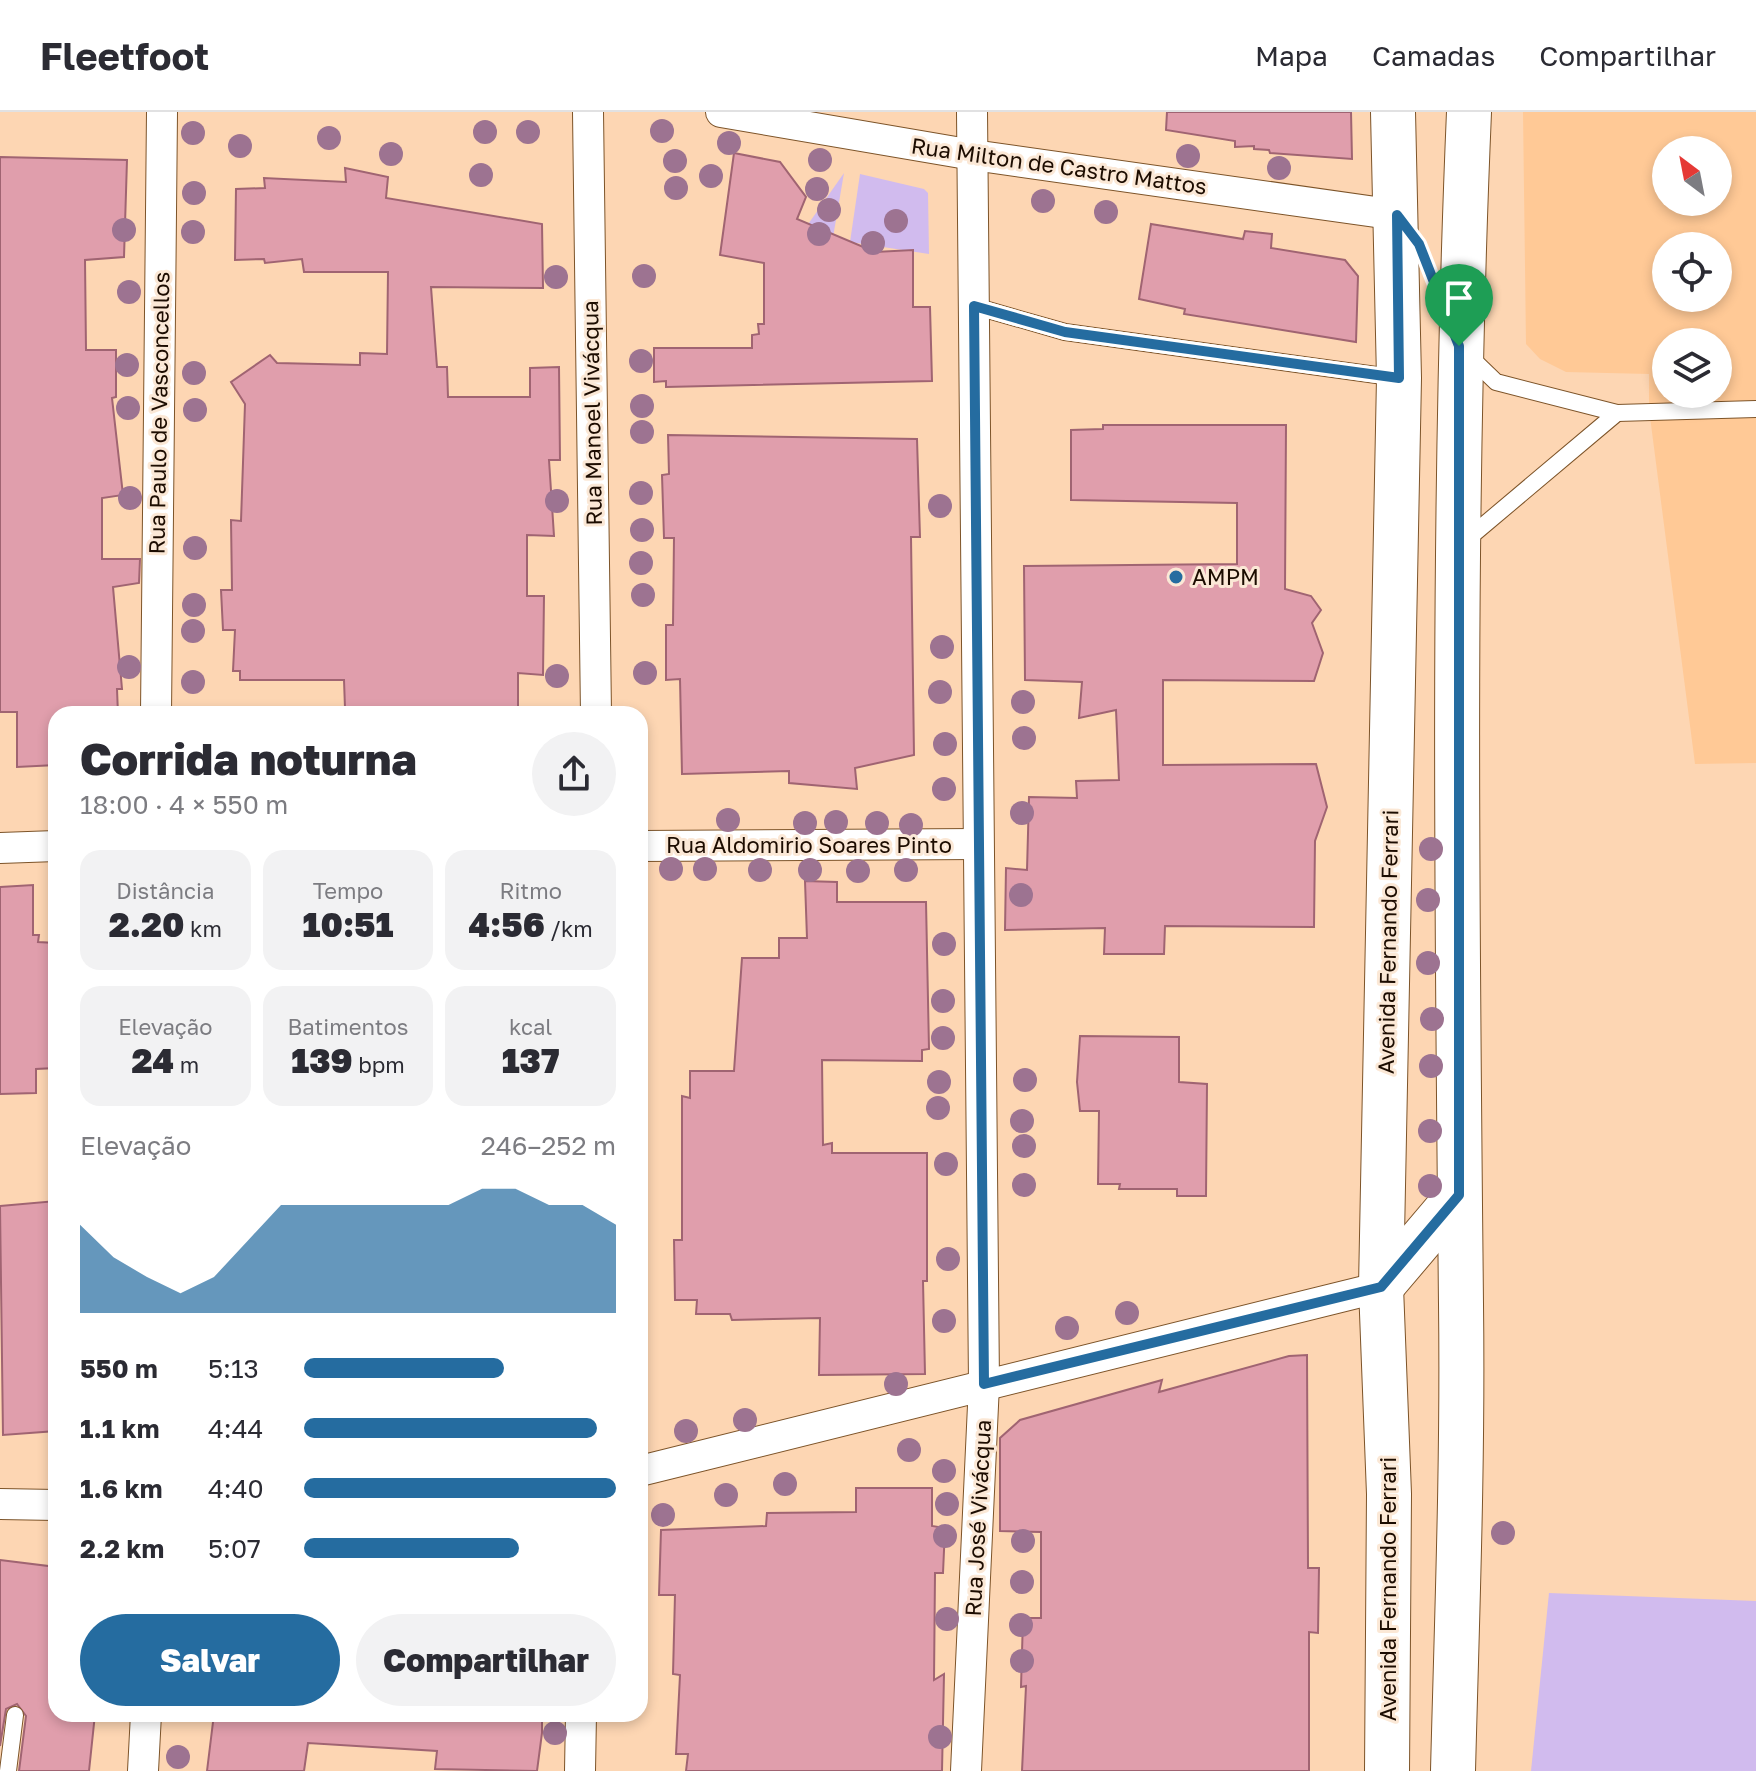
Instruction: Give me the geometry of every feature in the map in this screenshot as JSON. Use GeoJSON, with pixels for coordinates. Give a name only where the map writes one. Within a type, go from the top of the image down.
{"type":"FeatureCollection","features":[{"type":"Feature","properties":{"kind":"main road","name":"Avenida Fernando Ferrari"},"geometry":{"type":"LineString","coordinates":[[1387,1771],[1389,1494],[1381,1287],[1399,378],[1393,112]]}},
{"type":"Feature","properties":{"kind":"main road"},"geometry":{"type":"LineString","coordinates":[[1453,1771],[1461,1321],[1457,547],[1459,346],[1469,112]]}},
{"type":"Feature","properties":{"kind":"main road"},"geometry":{"type":"LineString","coordinates":[[1397,215],[1419,244],[1459,346]]}},
{"type":"Feature","properties":{"kind":"main road"},"geometry":{"type":"LineString","coordinates":[[1381,1287],[1459,1195]]}},
{"type":"Feature","properties":{"kind":"street","name":"Rua Paulo de Vasconcellos"},"geometry":{"type":"LineString","coordinates":[[156,706],[162,112]]}},
{"type":"Feature","properties":{"kind":"street","name":"Rua Manoel Vivácqua"},"geometry":{"type":"LineString","coordinates":[[588,112],[596,706]]}},
{"type":"Feature","properties":{"kind":"street","name":"Rua Milton de Castro Mattos"},"geometry":{"type":"LineString","coordinates":[[721,112],[973,155],[1397,215]]}},
{"type":"Feature","properties":{"kind":"street","name":"Rua José Vivácqua"},"geometry":{"type":"LineString","coordinates":[[966,1771],[984,1384],[972,112]]}},
{"type":"Feature","properties":{"kind":"street","name":"Rua Aldomirio Soares Pinto"},"geometry":{"type":"LineString","coordinates":[[648,846],[978,844]]}},
{"type":"Feature","properties":{"kind":"street"},"geometry":{"type":"LineString","coordinates":[[0,848],[48,846]]}},
{"type":"Feature","properties":{"kind":"street"},"geometry":{"type":"LineString","coordinates":[[648,1469],[1381,1287]]}},
{"type":"Feature","properties":{"kind":"street"},"geometry":{"type":"LineString","coordinates":[[0,1504],[48,1505]]}},
{"type":"Feature","properties":{"kind":"street"},"geometry":{"type":"LineString","coordinates":[[143,1771],[146,1722]]}},
{"type":"Feature","properties":{"kind":"street"},"geometry":{"type":"LineString","coordinates":[[580,1771],[581,1722]]}},
{"type":"Feature","properties":{"kind":"lane"},"geometry":{"type":"LineString","coordinates":[[974,306],[1065,332],[1399,378]]}},
{"type":"Feature","properties":{"kind":"lane"},"geometry":{"type":"LineString","coordinates":[[1459,346],[1496,382],[1617,413],[1756,409]]}},
{"type":"Feature","properties":{"kind":"lane"},"geometry":{"type":"LineString","coordinates":[[1457,547],[1617,413]]}},
{"type":"Feature","properties":{"kind":"lane"},"geometry":{"type":"LineString","coordinates":[[8,1771],[15,1715]]}},
{"type":"Feature","properties":{"kind":"shaded area"},"geometry":{"type":"Polygon","coordinates":[[[1523,112],[1756,112],[1756,763],[1695,764],[1649,409],[1649,374],[1566,372],[1540,359],[1526,344],[1523,112]]]}},
{"type":"Feature","properties":{"kind":"shaded area"},"geometry":{"type":"Polygon","coordinates":[[[844,173],[831,249],[797,240],[844,173]]]}},
{"type":"Feature","properties":{"kind":"shaded area"},"geometry":{"type":"Polygon","coordinates":[[[860,174],[924,189],[928,193],[929,254],[850,242],[860,174]]]}},
{"type":"Feature","properties":{"kind":"shaded area"},"geometry":{"type":"Polygon","coordinates":[[[1549,1593],[1756,1601],[1756,1771],[1531,1771],[1549,1593]]]}},
{"type":"Feature","properties":{"kind":"building"},"geometry":{"type":"Polygon","coordinates":[[[1167,112],[1351,112],[1352,159],[1270,153],[1269,150],[1254,149],[1254,146],[1235,147],[1235,141],[1166,130],[1167,112]]]}},
{"type":"Feature","properties":{"kind":"building"},"geometry":{"type":"Polygon","coordinates":[[[734,153],[780,162],[806,197],[797,219],[875,252],[913,250],[913,307],[930,307],[932,381],[666,387],[666,381],[654,382],[654,348],[752,348],[752,335],[759,334],[758,324],[764,324],[764,263],[720,255],[734,153]]]}},
{"type":"Feature","properties":{"kind":"building"},"geometry":{"type":"Polygon","coordinates":[[[0,157],[127,160],[124,257],[85,260],[86,350],[116,350],[116,397],[112,398],[123,495],[102,498],[102,559],[140,559],[139,583],[113,587],[122,689],[117,689],[118,706],[48,706],[48,765],[17,767],[17,712],[0,712],[0,157]]]}},
{"type":"Feature","properties":{"kind":"building"},"geometry":{"type":"Polygon","coordinates":[[[345,168],[388,177],[386,198],[542,224],[543,288],[431,287],[437,367],[447,367],[448,397],[530,397],[530,368],[559,367],[560,460],[549,460],[554,536],[527,535],[527,596],[544,596],[543,675],[518,673],[518,706],[345,706],[344,680],[240,680],[240,671],[233,671],[235,630],[223,630],[221,590],[232,590],[231,520],[241,521],[245,404],[231,382],[270,355],[277,363],[360,365],[360,353],[387,354],[388,272],[304,272],[302,259],[265,263],[264,259],[235,260],[236,189],[265,188],[264,178],[346,182],[345,168]]]}},
{"type":"Feature","properties":{"kind":"building"},"geometry":{"type":"Polygon","coordinates":[[[1151,224],[1243,239],[1245,231],[1272,234],[1271,248],[1345,260],[1358,276],[1356,342],[1184,314],[1185,309],[1139,299],[1151,224]]]}},
{"type":"Feature","properties":{"kind":"building"},"geometry":{"type":"Polygon","coordinates":[[[1103,425],[1286,425],[1285,589],[1311,596],[1321,610],[1312,623],[1323,653],[1314,681],[1163,680],[1163,765],[1316,764],[1327,807],[1315,841],[1314,927],[1165,926],[1164,954],[1104,954],[1105,928],[1005,930],[1006,868],[1027,870],[1029,797],[1077,798],[1076,781],[1119,780],[1116,710],[1079,718],[1082,682],[1025,680],[1024,566],[1237,564],[1237,503],[1071,500],[1071,430],[1103,429],[1103,425]]]}},
{"type":"Feature","properties":{"kind":"building"},"geometry":{"type":"Polygon","coordinates":[[[668,435],[917,439],[920,537],[911,537],[914,755],[855,768],[857,789],[789,783],[789,771],[682,774],[680,679],[666,680],[666,625],[673,625],[674,538],[664,538],[662,475],[669,474],[668,435]]]}},
{"type":"Feature","properties":{"kind":"building"},"geometry":{"type":"Polygon","coordinates":[[[805,881],[837,882],[837,902],[926,902],[929,1049],[922,1050],[922,1061],[822,1060],[823,1145],[832,1143],[832,1153],[927,1153],[927,1281],[923,1281],[925,1374],[819,1375],[820,1318],[732,1320],[730,1314],[696,1314],[697,1300],[675,1300],[674,1240],[682,1240],[682,1096],[690,1098],[690,1071],[734,1071],[742,958],[779,958],[779,938],[807,938],[805,881]]]}},
{"type":"Feature","properties":{"kind":"building"},"geometry":{"type":"Polygon","coordinates":[[[33,885],[33,935],[39,935],[38,942],[48,943],[48,1068],[36,1069],[36,1093],[0,1094],[0,887],[33,885]]]}},
{"type":"Feature","properties":{"kind":"building"},"geometry":{"type":"Polygon","coordinates":[[[1080,1036],[1179,1037],[1179,1082],[1207,1084],[1206,1196],[1177,1196],[1177,1189],[1119,1189],[1120,1184],[1098,1184],[1099,1111],[1080,1111],[1077,1082],[1080,1036]]]}},
{"type":"Feature","properties":{"kind":"building"},"geometry":{"type":"Polygon","coordinates":[[[48,1202],[48,1432],[3,1435],[0,1206],[48,1202]]]}},
{"type":"Feature","properties":{"kind":"building"},"geometry":{"type":"Polygon","coordinates":[[[1307,1355],[1308,1568],[1319,1568],[1318,1633],[1309,1632],[1309,1771],[1022,1771],[1026,1686],[1021,1687],[1023,1618],[1041,1618],[1041,1532],[1000,1531],[1000,1438],[1020,1420],[1162,1380],[1159,1392],[1289,1356],[1307,1355]]]}},
{"type":"Feature","properties":{"kind":"building"},"geometry":{"type":"Polygon","coordinates":[[[856,1488],[932,1488],[932,1526],[945,1528],[943,1573],[935,1573],[934,1680],[944,1674],[942,1771],[686,1771],[688,1754],[676,1754],[680,1675],[673,1674],[675,1595],[659,1595],[661,1530],[766,1526],[767,1513],[856,1512],[856,1488]]]}},
{"type":"Feature","properties":{"kind":"building"},"geometry":{"type":"Polygon","coordinates":[[[0,1560],[48,1566],[48,1722],[94,1722],[89,1771],[19,1771],[26,1716],[17,1704],[6,1709],[0,1746],[0,1560]]]}},
{"type":"Feature","properties":{"kind":"building"},"geometry":{"type":"Polygon","coordinates":[[[213,1722],[542,1722],[537,1771],[435,1769],[437,1751],[308,1743],[304,1771],[207,1771],[213,1722]]]}},
{"type":"Feature","properties":{"kind":"place","name":"AMPM"},"geometry":{"type":"Point","coordinates":[1176,577]}},
{"type":"Feature","properties":{"kind":"route"},"geometry":{"type":"LineString","coordinates":[[1397,215],[1419,244],[1459,346],[1456,709],[1459,1195],[1381,1287],[984,1384],[974,306],[1065,332],[1399,378],[1397,215]]}}]}
